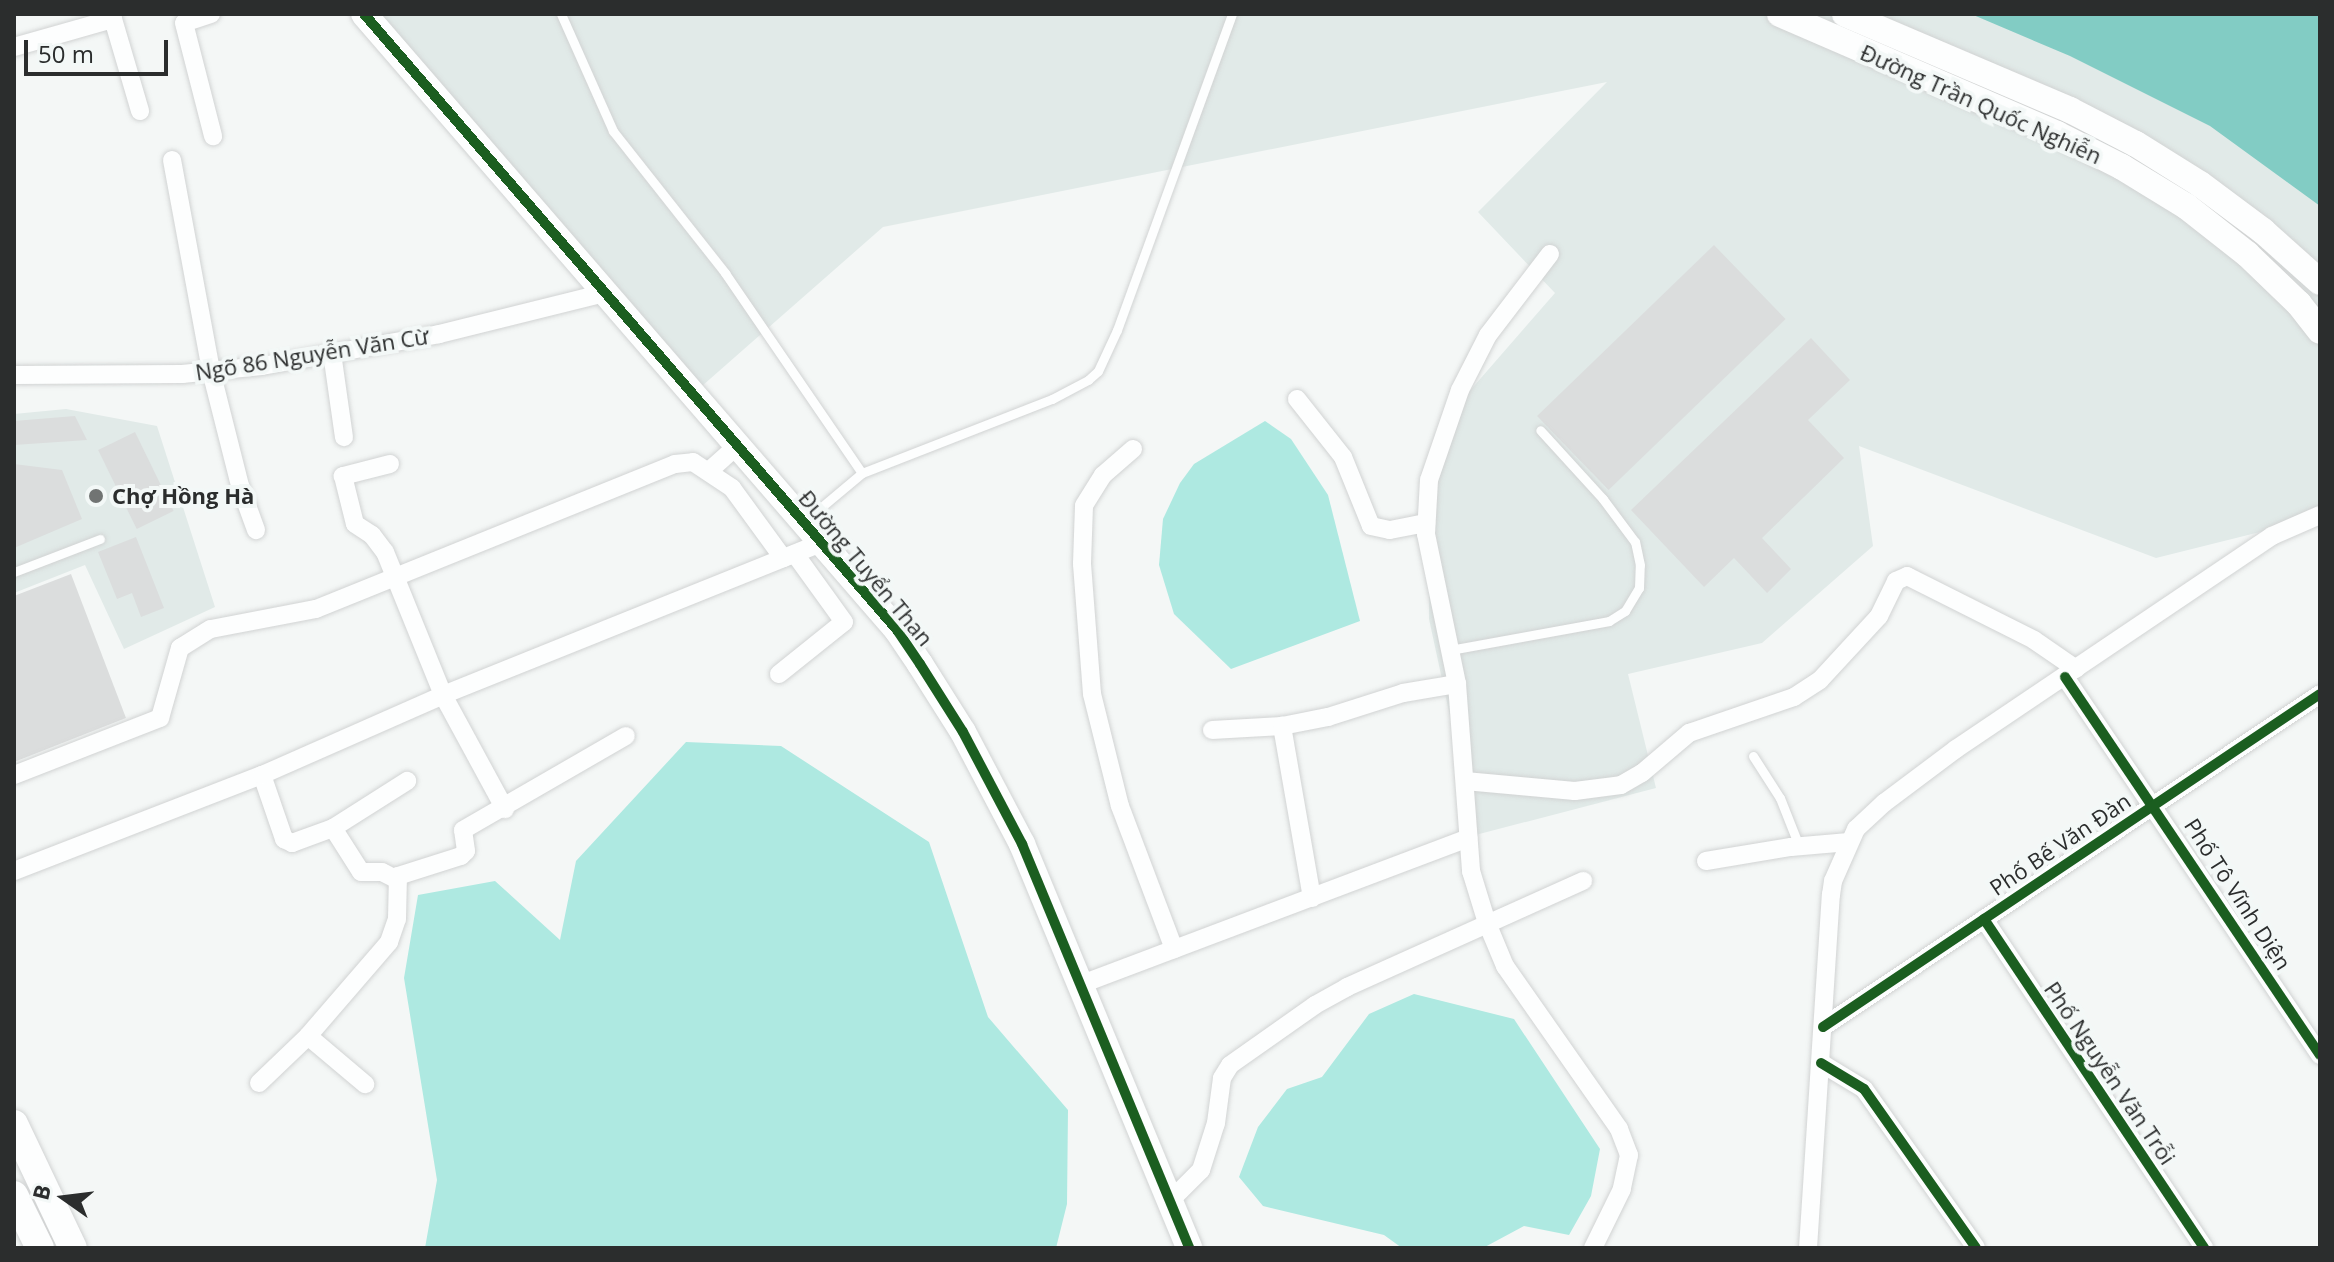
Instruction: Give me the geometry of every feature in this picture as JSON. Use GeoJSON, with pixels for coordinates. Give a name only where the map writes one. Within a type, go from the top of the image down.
{"type":"FeatureCollection","features":[{"type":"Feature","properties":{"kind":"main road"},"geometry":{"type":"LineString","coordinates":[[14,1124],[73,1248]]}},
{"type":"Feature","properties":{"kind":"main road"},"geometry":{"type":"LineString","coordinates":[[14,1195],[27,1230]]}},
{"type":"Feature","properties":{"kind":"street"},"geometry":{"type":"LineString","coordinates":[[211,14],[182,18],[213,136]]}},
{"type":"Feature","properties":{"kind":"street","name":"Đường Tuyển Than"},"geometry":{"type":"LineString","coordinates":[[364,14],[737,446],[808,517],[821,543],[897,630],[963,732],[1022,844],[1190,1246]]}},
{"type":"Feature","properties":{"kind":"street","name":"Đường Trần Quốc Nghiễn"},"geometry":{"type":"LineString","coordinates":[[1780,14],[2057,134],[2122,167],[2186,206],[2247,254],[2299,304],[2320,331]]}},
{"type":"Feature","properties":{"kind":"street","name":"Đường Trần Quốc Nghiễn"},"geometry":{"type":"LineString","coordinates":[[1845,14],[2070,110],[2136,144],[2200,184],[2263,231],[2320,282]]}},
{"type":"Feature","properties":{"kind":"street"},"geometry":{"type":"LineString","coordinates":[[14,47],[122,16],[140,111]]}},
{"type":"Feature","properties":{"kind":"street"},"geometry":{"type":"LineString","coordinates":[[172,160],[211,371],[240,486],[256,530]]}},
{"type":"Feature","properties":{"kind":"street"},"geometry":{"type":"LineString","coordinates":[[1550,254],[1488,335],[1460,390],[1429,480],[1426,523],[1457,684],[1471,871],[1487,923],[1505,966],[1624,1137],[1629,1155],[1627,1170],[1593,1248]]}},
{"type":"Feature","properties":{"kind":"street","name":"Ngõ 86 Nguyễn Văn Cừ"},"geometry":{"type":"LineString","coordinates":[[14,375],[211,371],[439,334],[605,293]]}},
{"type":"Feature","properties":{"kind":"street"},"geometry":{"type":"LineString","coordinates":[[332,353],[344,437]]}},
{"type":"Feature","properties":{"kind":"street"},"geometry":{"type":"LineString","coordinates":[[1297,399],[1343,457],[1371,526],[1390,530],[1426,523]]}},
{"type":"Feature","properties":{"kind":"street"},"geometry":{"type":"LineString","coordinates":[[709,471],[737,446]]}},
{"type":"Feature","properties":{"kind":"street"},"geometry":{"type":"LineString","coordinates":[[1133,449],[1103,475],[1084,506],[1082,564],[1087,635],[1092,694],[1102,746],[1148,888],[1174,949]]}},
{"type":"Feature","properties":{"kind":"street"},"geometry":{"type":"LineString","coordinates":[[14,775],[160,718],[180,648],[211,629],[316,609],[675,464],[693,462],[732,488],[844,622],[779,674]]}},
{"type":"Feature","properties":{"kind":"street"},"geometry":{"type":"LineString","coordinates":[[390,464],[346,474],[341,479],[355,524],[372,535],[385,552],[443,695],[505,809]]}},
{"type":"Feature","properties":{"kind":"street"},"geometry":{"type":"LineString","coordinates":[[1808,1248],[1831,895],[1856,829],[1912,781],[2272,536],[2320,515]]}},
{"type":"Feature","properties":{"kind":"street"},"geometry":{"type":"LineString","coordinates":[[14,871],[262,775],[443,695],[821,543]]}},
{"type":"Feature","properties":{"kind":"street"},"geometry":{"type":"LineString","coordinates":[[1465,781],[1575,791],[1621,785],[1642,773],[1689,733],[1794,697],[1820,680],[1879,616],[1896,581],[1907,576],[2034,640],[2071,673]]}},
{"type":"Feature","properties":{"kind":"street","name":"Phố Tô Vĩnh Diện"},"geometry":{"type":"LineString","coordinates":[[2071,673],[2154,805],[2320,1055]]}},
{"type":"Feature","properties":{"kind":"street"},"geometry":{"type":"LineString","coordinates":[[1212,730],[1282,726],[1328,717],[1393,695],[1457,684]]}},
{"type":"Feature","properties":{"kind":"street","name":"Phố Bế Văn Đàn"},"geometry":{"type":"LineString","coordinates":[[1823,1027],[2320,695]]}},
{"type":"Feature","properties":{"kind":"street"},"geometry":{"type":"LineString","coordinates":[[1282,726],[1312,898]]}},
{"type":"Feature","properties":{"kind":"street"},"geometry":{"type":"LineString","coordinates":[[333,828],[361,872],[382,872],[396,879],[461,856],[466,851],[463,830],[505,809],[626,736]]}},
{"type":"Feature","properties":{"kind":"street"},"geometry":{"type":"LineString","coordinates":[[262,775],[288,842],[333,828],[407,781]]}},
{"type":"Feature","properties":{"kind":"street"},"geometry":{"type":"LineString","coordinates":[[1082,984],[1468,838]]}},
{"type":"Feature","properties":{"kind":"street"},"geometry":{"type":"LineString","coordinates":[[1706,861],[1799,846],[1849,842]]}},
{"type":"Feature","properties":{"kind":"street"},"geometry":{"type":"LineString","coordinates":[[259,1083],[308,1036],[389,942],[397,919],[396,879]]}},
{"type":"Feature","properties":{"kind":"street"},"geometry":{"type":"LineString","coordinates":[[1170,1201],[1201,1170],[1216,1123],[1222,1078],[1230,1065],[1336,993],[1583,881]]}},
{"type":"Feature","properties":{"kind":"street","name":"Phố Nguyễn Văn Trỗi"},"geometry":{"type":"LineString","coordinates":[[1984,919],[2204,1248]]}},
{"type":"Feature","properties":{"kind":"street"},"geometry":{"type":"LineString","coordinates":[[308,1036],[365,1084]]}},
{"type":"Feature","properties":{"kind":"street"},"geometry":{"type":"LineString","coordinates":[[1821,1063],[1864,1089],[1976,1248]]}},
{"type":"Feature","properties":{"kind":"lane"},"geometry":{"type":"LineString","coordinates":[[561,14],[613,131],[725,273],[862,473]]}},
{"type":"Feature","properties":{"kind":"lane"},"geometry":{"type":"LineString","coordinates":[[808,517],[862,473],[1052,399],[1088,380],[1098,371],[1117,330],[1232,14]]}},
{"type":"Feature","properties":{"kind":"lane"},"geometry":{"type":"LineString","coordinates":[[1450,650],[1609,621],[1625,611],[1639,588],[1640,565],[1635,542],[1603,499],[1540,430]]}},
{"type":"Feature","properties":{"kind":"lane"},"geometry":{"type":"LineString","coordinates":[[14,572],[100,539]]}},
{"type":"Feature","properties":{"kind":"lane"},"geometry":{"type":"LineString","coordinates":[[1753,756],[1780,798],[1799,846]]}},
{"type":"Feature","properties":{"kind":"shaded area"},"geometry":{"type":"Polygon","coordinates":[[[376,14],[2320,14],[2320,517],[2156,558],[1859,446],[1873,546],[1762,643],[1628,674],[1656,788],[1464,838],[1451,721],[1429,619],[1429,509],[1454,409],[1555,293],[1478,212],[1607,82],[883,227],[702,386],[376,14]]]}},
{"type":"Feature","properties":{"kind":"shaded area"},"geometry":{"type":"Polygon","coordinates":[[[1971,14],[2320,14],[2320,206],[2210,126],[2070,56],[1971,14]]]}},
{"type":"Feature","properties":{"kind":"shaded area","name":"Chợ Hồng Hà"},"geometry":{"type":"Polygon","coordinates":[[[66,409],[157,426],[215,607],[124,649],[85,565],[14,593],[14,414],[66,409]]]}},
{"type":"Feature","properties":{"kind":"shaded area"},"geometry":{"type":"Polygon","coordinates":[[[1265,421],[1291,439],[1328,495],[1360,621],[1231,669],[1174,614],[1159,565],[1163,519],[1180,483],[1194,464],[1265,421]]]}},
{"type":"Feature","properties":{"kind":"shaded area"},"geometry":{"type":"Polygon","coordinates":[[[686,742],[781,746],[929,842],[988,1017],[1068,1110],[1067,1204],[1056,1248],[425,1248],[437,1180],[404,978],[418,895],[495,881],[560,940],[576,861],[686,742]]]}},
{"type":"Feature","properties":{"kind":"shaded area"},"geometry":{"type":"Polygon","coordinates":[[[1414,994],[1514,1019],[1600,1149],[1591,1196],[1569,1235],[1524,1226],[1483,1248],[1402,1248],[1384,1235],[1263,1206],[1239,1177],[1258,1127],[1287,1089],[1322,1077],[1369,1014],[1414,994]]]}},
{"type":"Feature","properties":{"kind":"building"},"geometry":{"type":"Polygon","coordinates":[[[1714,245],[1786,319],[1609,490],[1537,416],[1714,245]]]}},
{"type":"Feature","properties":{"kind":"building"},"geometry":{"type":"Polygon","coordinates":[[[1811,338],[1850,380],[1808,420],[1844,458],[1762,538],[1791,569],[1767,593],[1734,558],[1704,587],[1631,510],[1811,338]]]}},
{"type":"Feature","properties":{"kind":"building"},"geometry":{"type":"Polygon","coordinates":[[[75,416],[87,440],[14,445],[14,421],[75,416]]]}},
{"type":"Feature","properties":{"kind":"building"},"geometry":{"type":"Polygon","coordinates":[[[135,432],[174,511],[137,529],[98,450],[135,432]]]}},
{"type":"Feature","properties":{"kind":"building"},"geometry":{"type":"Polygon","coordinates":[[[14,464],[62,470],[82,519],[14,548],[14,464]]]}},
{"type":"Feature","properties":{"kind":"building"},"geometry":{"type":"Polygon","coordinates":[[[136,537],[164,608],[141,617],[132,593],[117,599],[98,552],[136,537]]]}},
{"type":"Feature","properties":{"kind":"building"},"geometry":{"type":"Polygon","coordinates":[[[71,574],[126,718],[14,762],[14,596],[71,574]]]}},
{"type":"Feature","properties":{"kind":"cycle path"},"geometry":{"type":"LineString","coordinates":[[364,14],[897,630],[920,664],[963,732],[1022,844],[1189,1248]]}},
{"type":"Feature","properties":{"kind":"cycle path"},"geometry":{"type":"LineString","coordinates":[[2065,677],[2320,1055]]}},
{"type":"Feature","properties":{"kind":"cycle path"},"geometry":{"type":"LineString","coordinates":[[1823,1027],[2320,694]]}},
{"type":"Feature","properties":{"kind":"cycle path"},"geometry":{"type":"LineString","coordinates":[[1984,919],[2204,1248]]}},
{"type":"Feature","properties":{"kind":"cycle path"},"geometry":{"type":"LineString","coordinates":[[1821,1063],[1864,1089],[1976,1248]]}},
{"type":"Feature","properties":{"kind":"place","name":"Chợ Hồng Hà"},"geometry":{"type":"Point","coordinates":[96,496]}}]}
